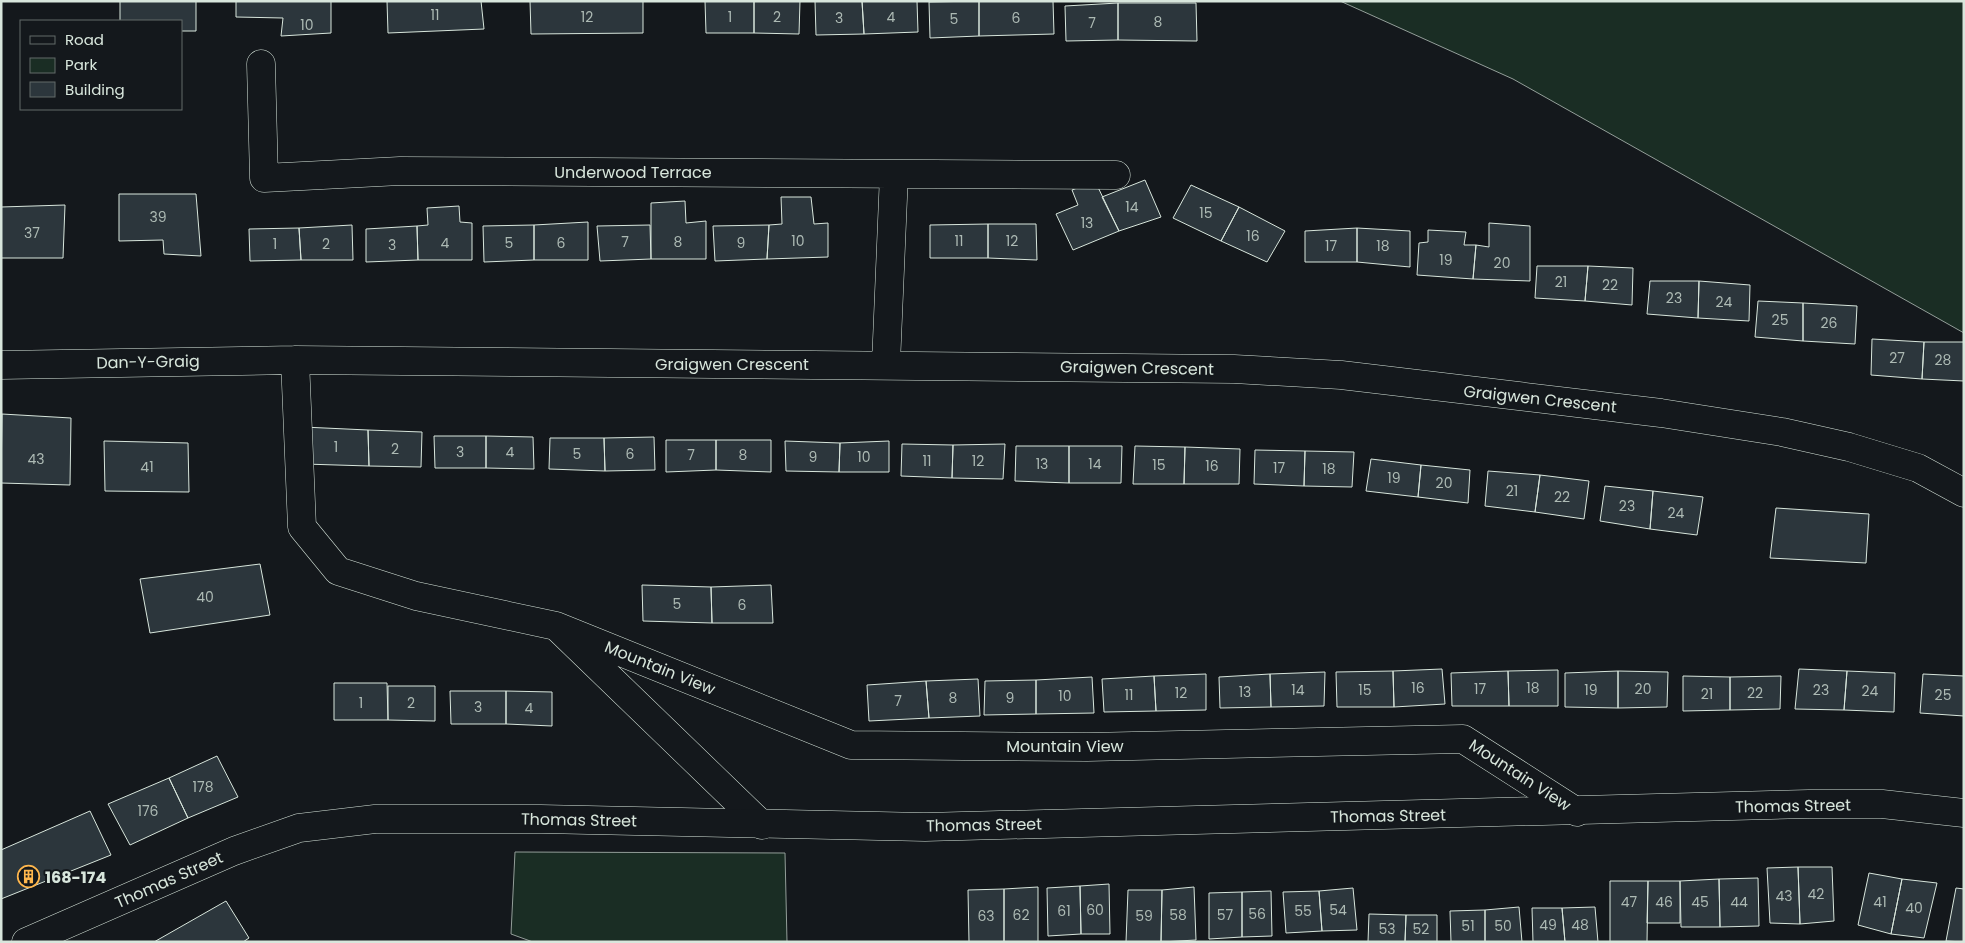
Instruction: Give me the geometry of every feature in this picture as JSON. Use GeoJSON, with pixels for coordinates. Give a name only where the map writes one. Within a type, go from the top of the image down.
{"type":"FeatureCollection","features":[{"type":"Feature","properties":{"kind":"street","name":"Underwood Terrace"},"geometry":{"type":"LineString","coordinates":[[260,64],[264,178],[400,171],[1116,175]]}},
{"type":"Feature","properties":{"kind":"street"},"geometry":{"type":"LineString","coordinates":[[886,364],[894,174]]}},
{"type":"Feature","properties":{"kind":"street","name":"Graigwen Crescent"},"geometry":{"type":"LineString","coordinates":[[295,360],[886,364],[1234,369],[1341,375],[1661,413],[1782,432],[1849,447],[1918,468],[1964,493]]}},
{"type":"Feature","properties":{"kind":"street","name":"Dan-Y-Graig"},"geometry":{"type":"LineString","coordinates":[[1,365],[295,360]]}},
{"type":"Feature","properties":{"kind":"street","name":"Mountain View"},"geometry":{"type":"LineString","coordinates":[[295,360],[302,527],[338,571],[416,596],[556,626],[851,744],[1087,747],[1464,739],[1577,812]]}},
{"type":"Feature","properties":{"kind":"street"},"geometry":{"type":"LineString","coordinates":[[556,626],[762,825]]}},
{"type":"Feature","properties":{"kind":"street","name":"Thomas Street"},"geometry":{"type":"LineString","coordinates":[[26,942],[234,851],[299,828],[375,818],[541,819],[924,827],[1882,804],[1964,813]]}},
{"type":"Feature","properties":{"kind":"green space"},"geometry":{"type":"Polygon","coordinates":[[[1340,1],[1964,1],[1964,333],[1513,79],[1340,1]]]}},
{"type":"Feature","properties":{"kind":"green space"},"geometry":{"type":"Polygon","coordinates":[[[515,852],[785,853],[787,942],[533,942],[511,934],[515,852]]]}},
{"type":"Feature","properties":{"kind":"building"},"geometry":{"type":"Polygon","coordinates":[[[120,1],[196,1],[196,31],[182,31],[182,20],[120,20],[120,1]]]}},
{"type":"Feature","properties":{"kind":"building"},"geometry":{"type":"Polygon","coordinates":[[[236,1],[331,1],[331,33],[281,36],[283,18],[236,17],[236,1]]]}},
{"type":"Feature","properties":{"kind":"building"},"geometry":{"type":"Polygon","coordinates":[[[387,1],[481,1],[484,29],[388,33],[387,1]]]}},
{"type":"Feature","properties":{"kind":"building"},"geometry":{"type":"Polygon","coordinates":[[[530,1],[643,1],[643,33],[531,34],[530,1]]]}},
{"type":"Feature","properties":{"kind":"building"},"geometry":{"type":"Polygon","coordinates":[[[705,1],[754,1],[754,33],[706,33],[705,1]]]}},
{"type":"Feature","properties":{"kind":"building"},"geometry":{"type":"Polygon","coordinates":[[[754,1],[800,1],[799,34],[754,33],[754,1]]]}},
{"type":"Feature","properties":{"kind":"building"},"geometry":{"type":"Polygon","coordinates":[[[815,1],[862,1],[864,34],[816,35],[815,1]]]}},
{"type":"Feature","properties":{"kind":"building"},"geometry":{"type":"Polygon","coordinates":[[[862,1],[917,1],[918,32],[864,34],[862,1]]]}},
{"type":"Feature","properties":{"kind":"building"},"geometry":{"type":"Polygon","coordinates":[[[979,1],[979,36],[930,38],[929,2],[979,1]]]}},
{"type":"Feature","properties":{"kind":"building"},"geometry":{"type":"Polygon","coordinates":[[[979,1],[1053,1],[1054,34],[979,36],[979,1]]]}},
{"type":"Feature","properties":{"kind":"building"},"geometry":{"type":"Polygon","coordinates":[[[1118,3],[1118,40],[1066,41],[1065,6],[1118,3]]]}},
{"type":"Feature","properties":{"kind":"building"},"geometry":{"type":"Polygon","coordinates":[[[1118,3],[1196,3],[1197,41],[1118,40],[1118,3]]]}},
{"type":"Feature","properties":{"kind":"building"},"geometry":{"type":"Polygon","coordinates":[[[1145,180],[1161,217],[1119,231],[1102,197],[1145,180]]]}},
{"type":"Feature","properties":{"kind":"building"},"geometry":{"type":"Polygon","coordinates":[[[1095,181],[1119,231],[1073,250],[1056,214],[1078,205],[1072,190],[1095,181]]]}},
{"type":"Feature","properties":{"kind":"building"},"geometry":{"type":"Polygon","coordinates":[[[1191,185],[1239,207],[1221,241],[1173,218],[1191,185]]]}},
{"type":"Feature","properties":{"kind":"building"},"geometry":{"type":"Polygon","coordinates":[[[119,194],[196,194],[201,256],[164,254],[163,240],[119,241],[119,194]]]}},
{"type":"Feature","properties":{"kind":"building"},"geometry":{"type":"Polygon","coordinates":[[[781,197],[811,197],[814,224],[828,223],[828,257],[767,259],[769,225],[782,224],[781,197]]]}},
{"type":"Feature","properties":{"kind":"building"},"geometry":{"type":"Polygon","coordinates":[[[685,201],[686,223],[706,221],[706,259],[651,259],[651,203],[685,201]]]}},
{"type":"Feature","properties":{"kind":"building"},"geometry":{"type":"Polygon","coordinates":[[[65,205],[63,258],[1,258],[1,207],[65,205]]]}},
{"type":"Feature","properties":{"kind":"building"},"geometry":{"type":"Polygon","coordinates":[[[459,206],[460,222],[472,223],[472,260],[418,260],[417,226],[428,225],[427,208],[459,206]]]}},
{"type":"Feature","properties":{"kind":"building"},"geometry":{"type":"Polygon","coordinates":[[[1239,207],[1285,231],[1267,262],[1221,241],[1239,207]]]}},
{"type":"Feature","properties":{"kind":"building"},"geometry":{"type":"Polygon","coordinates":[[[588,222],[588,260],[534,260],[534,225],[588,222]]]}},
{"type":"Feature","properties":{"kind":"building"},"geometry":{"type":"Polygon","coordinates":[[[1489,223],[1530,226],[1530,281],[1473,279],[1476,245],[1489,247],[1489,223]]]}},
{"type":"Feature","properties":{"kind":"building"},"geometry":{"type":"Polygon","coordinates":[[[988,224],[988,258],[930,258],[930,225],[988,224]]]}},
{"type":"Feature","properties":{"kind":"building"},"geometry":{"type":"Polygon","coordinates":[[[988,224],[1036,224],[1037,260],[988,258],[988,224]]]}},
{"type":"Feature","properties":{"kind":"building"},"geometry":{"type":"Polygon","coordinates":[[[352,225],[353,260],[301,260],[299,228],[352,225]]]}},
{"type":"Feature","properties":{"kind":"building"},"geometry":{"type":"Polygon","coordinates":[[[534,225],[534,260],[484,262],[483,226],[534,225]]]}},
{"type":"Feature","properties":{"kind":"building"},"geometry":{"type":"Polygon","coordinates":[[[650,225],[651,259],[600,261],[597,226],[650,225]]]}},
{"type":"Feature","properties":{"kind":"building"},"geometry":{"type":"Polygon","coordinates":[[[769,225],[767,259],[715,261],[713,226],[769,225]]]}},
{"type":"Feature","properties":{"kind":"building"},"geometry":{"type":"Polygon","coordinates":[[[417,226],[418,260],[366,262],[366,229],[417,226]]]}},
{"type":"Feature","properties":{"kind":"building"},"geometry":{"type":"Polygon","coordinates":[[[299,228],[301,260],[250,261],[249,229],[299,228]]]}},
{"type":"Feature","properties":{"kind":"building"},"geometry":{"type":"Polygon","coordinates":[[[1357,228],[1357,262],[1305,262],[1305,231],[1357,228]]]}},
{"type":"Feature","properties":{"kind":"building"},"geometry":{"type":"Polygon","coordinates":[[[1357,228],[1410,231],[1410,267],[1357,262],[1357,228]]]}},
{"type":"Feature","properties":{"kind":"building"},"geometry":{"type":"Polygon","coordinates":[[[1428,230],[1466,232],[1464,245],[1476,245],[1473,279],[1417,275],[1419,243],[1428,242],[1428,230]]]}},
{"type":"Feature","properties":{"kind":"building"},"geometry":{"type":"Polygon","coordinates":[[[1537,266],[1588,266],[1585,301],[1535,298],[1537,266]]]}},
{"type":"Feature","properties":{"kind":"building"},"geometry":{"type":"Polygon","coordinates":[[[1588,266],[1633,268],[1632,305],[1585,301],[1588,266]]]}},
{"type":"Feature","properties":{"kind":"building"},"geometry":{"type":"Polygon","coordinates":[[[1650,281],[1699,281],[1698,318],[1647,314],[1650,281]]]}},
{"type":"Feature","properties":{"kind":"building"},"geometry":{"type":"Polygon","coordinates":[[[1699,281],[1750,285],[1749,321],[1698,318],[1699,281]]]}},
{"type":"Feature","properties":{"kind":"building"},"geometry":{"type":"Polygon","coordinates":[[[1758,301],[1803,303],[1803,341],[1755,337],[1758,301]]]}},
{"type":"Feature","properties":{"kind":"building"},"geometry":{"type":"Polygon","coordinates":[[[1803,303],[1857,306],[1855,344],[1803,341],[1803,303]]]}},
{"type":"Feature","properties":{"kind":"building"},"geometry":{"type":"Polygon","coordinates":[[[1872,339],[1924,342],[1922,379],[1871,375],[1872,339]]]}},
{"type":"Feature","properties":{"kind":"building"},"geometry":{"type":"Polygon","coordinates":[[[1924,342],[1964,342],[1964,381],[1922,379],[1924,342]]]}},
{"type":"Feature","properties":{"kind":"building"},"geometry":{"type":"Polygon","coordinates":[[[2,414],[71,418],[70,485],[1,483],[2,414]]]}},
{"type":"Feature","properties":{"kind":"building"},"geometry":{"type":"Polygon","coordinates":[[[303,427],[368,430],[369,466],[304,464],[303,427]]]}},
{"type":"Feature","properties":{"kind":"building"},"geometry":{"type":"Polygon","coordinates":[[[368,430],[422,432],[421,467],[369,466],[368,430]]]}},
{"type":"Feature","properties":{"kind":"building"},"geometry":{"type":"Polygon","coordinates":[[[434,436],[486,436],[486,468],[435,468],[434,436]]]}},
{"type":"Feature","properties":{"kind":"building"},"geometry":{"type":"Polygon","coordinates":[[[486,436],[533,437],[534,469],[486,468],[486,436]]]}},
{"type":"Feature","properties":{"kind":"building"},"geometry":{"type":"Polygon","coordinates":[[[654,437],[655,470],[605,471],[604,438],[654,437]]]}},
{"type":"Feature","properties":{"kind":"building"},"geometry":{"type":"Polygon","coordinates":[[[550,438],[604,438],[605,471],[549,469],[550,438]]]}},
{"type":"Feature","properties":{"kind":"building"},"geometry":{"type":"Polygon","coordinates":[[[666,440],[716,440],[716,470],[666,472],[666,440]]]}},
{"type":"Feature","properties":{"kind":"building"},"geometry":{"type":"Polygon","coordinates":[[[716,440],[771,440],[771,472],[716,470],[716,440]]]}},
{"type":"Feature","properties":{"kind":"building"},"geometry":{"type":"Polygon","coordinates":[[[104,441],[188,443],[189,492],[105,491],[104,441]]]}},
{"type":"Feature","properties":{"kind":"building"},"geometry":{"type":"Polygon","coordinates":[[[785,441],[840,443],[839,472],[786,471],[785,441]]]}},
{"type":"Feature","properties":{"kind":"building"},"geometry":{"type":"Polygon","coordinates":[[[889,441],[889,472],[839,472],[840,443],[889,441]]]}},
{"type":"Feature","properties":{"kind":"building"},"geometry":{"type":"Polygon","coordinates":[[[902,444],[953,445],[952,478],[901,476],[902,444]]]}},
{"type":"Feature","properties":{"kind":"building"},"geometry":{"type":"Polygon","coordinates":[[[1005,444],[1003,479],[952,478],[953,445],[1005,444]]]}},
{"type":"Feature","properties":{"kind":"building"},"geometry":{"type":"Polygon","coordinates":[[[1016,446],[1069,446],[1069,483],[1015,481],[1016,446]]]}},
{"type":"Feature","properties":{"kind":"building"},"geometry":{"type":"Polygon","coordinates":[[[1069,446],[1122,446],[1121,483],[1069,483],[1069,446]]]}},
{"type":"Feature","properties":{"kind":"building"},"geometry":{"type":"Polygon","coordinates":[[[1135,446],[1185,447],[1184,484],[1133,484],[1135,446]]]}},
{"type":"Feature","properties":{"kind":"building"},"geometry":{"type":"Polygon","coordinates":[[[1185,447],[1240,449],[1239,484],[1184,484],[1185,447]]]}},
{"type":"Feature","properties":{"kind":"building"},"geometry":{"type":"Polygon","coordinates":[[[1255,450],[1305,451],[1304,486],[1254,484],[1255,450]]]}},
{"type":"Feature","properties":{"kind":"building"},"geometry":{"type":"Polygon","coordinates":[[[1305,451],[1354,452],[1352,487],[1304,486],[1305,451]]]}},
{"type":"Feature","properties":{"kind":"building"},"geometry":{"type":"Polygon","coordinates":[[[1371,459],[1421,465],[1418,497],[1366,491],[1371,459]]]}},
{"type":"Feature","properties":{"kind":"building"},"geometry":{"type":"Polygon","coordinates":[[[1421,465],[1470,470],[1468,503],[1418,497],[1421,465]]]}},
{"type":"Feature","properties":{"kind":"building"},"geometry":{"type":"Polygon","coordinates":[[[1488,471],[1540,475],[1535,512],[1485,506],[1488,471]]]}},
{"type":"Feature","properties":{"kind":"building"},"geometry":{"type":"Polygon","coordinates":[[[1540,475],[1589,481],[1584,519],[1535,512],[1540,475]]]}},
{"type":"Feature","properties":{"kind":"building"},"geometry":{"type":"Polygon","coordinates":[[[1605,486],[1653,491],[1650,529],[1600,521],[1605,486]]]}},
{"type":"Feature","properties":{"kind":"building"},"geometry":{"type":"Polygon","coordinates":[[[1653,491],[1703,497],[1697,535],[1650,529],[1653,491]]]}},
{"type":"Feature","properties":{"kind":"building"},"geometry":{"type":"Polygon","coordinates":[[[1776,508],[1869,514],[1866,563],[1770,558],[1776,508]]]}},
{"type":"Feature","properties":{"kind":"building"},"geometry":{"type":"Polygon","coordinates":[[[260,564],[270,615],[150,633],[140,579],[260,564]]]}},
{"type":"Feature","properties":{"kind":"building"},"geometry":{"type":"Polygon","coordinates":[[[642,585],[711,587],[712,623],[643,621],[642,585]]]}},
{"type":"Feature","properties":{"kind":"building"},"geometry":{"type":"Polygon","coordinates":[[[771,585],[773,623],[712,623],[711,587],[771,585]]]}},
{"type":"Feature","properties":{"kind":"building"},"geometry":{"type":"Polygon","coordinates":[[[1442,669],[1445,704],[1394,707],[1393,671],[1442,669]]]}},
{"type":"Feature","properties":{"kind":"building"},"geometry":{"type":"Polygon","coordinates":[[[1799,669],[1847,671],[1844,710],[1795,709],[1799,669]]]}},
{"type":"Feature","properties":{"kind":"building"},"geometry":{"type":"Polygon","coordinates":[[[1558,670],[1558,706],[1509,706],[1508,671],[1558,670]]]}},
{"type":"Feature","properties":{"kind":"building"},"geometry":{"type":"Polygon","coordinates":[[[1393,671],[1394,707],[1337,707],[1336,672],[1393,671]]]}},
{"type":"Feature","properties":{"kind":"building"},"geometry":{"type":"Polygon","coordinates":[[[1508,671],[1509,706],[1452,706],[1451,673],[1508,671]]]}},
{"type":"Feature","properties":{"kind":"building"},"geometry":{"type":"Polygon","coordinates":[[[1618,671],[1618,708],[1565,707],[1565,673],[1618,671]]]}},
{"type":"Feature","properties":{"kind":"building"},"geometry":{"type":"Polygon","coordinates":[[[1618,671],[1668,672],[1667,707],[1618,708],[1618,671]]]}},
{"type":"Feature","properties":{"kind":"building"},"geometry":{"type":"Polygon","coordinates":[[[1847,671],[1895,673],[1894,712],[1844,710],[1847,671]]]}},
{"type":"Feature","properties":{"kind":"building"},"geometry":{"type":"Polygon","coordinates":[[[1325,672],[1324,706],[1271,707],[1270,674],[1325,672]]]}},
{"type":"Feature","properties":{"kind":"building"},"geometry":{"type":"Polygon","coordinates":[[[1206,674],[1206,710],[1156,711],[1154,676],[1206,674]]]}},
{"type":"Feature","properties":{"kind":"building"},"geometry":{"type":"Polygon","coordinates":[[[1270,674],[1271,707],[1220,708],[1219,677],[1270,674]]]}},
{"type":"Feature","properties":{"kind":"building"},"geometry":{"type":"Polygon","coordinates":[[[1923,674],[1964,676],[1964,716],[1920,713],[1923,674]]]}},
{"type":"Feature","properties":{"kind":"building"},"geometry":{"type":"Polygon","coordinates":[[[1154,676],[1156,711],[1104,712],[1102,679],[1154,676]]]}},
{"type":"Feature","properties":{"kind":"building"},"geometry":{"type":"Polygon","coordinates":[[[1683,676],[1730,677],[1730,710],[1683,711],[1683,676]]]}},
{"type":"Feature","properties":{"kind":"building"},"geometry":{"type":"Polygon","coordinates":[[[1781,676],[1780,709],[1730,710],[1730,677],[1781,676]]]}},
{"type":"Feature","properties":{"kind":"building"},"geometry":{"type":"Polygon","coordinates":[[[1092,677],[1094,713],[1036,714],[1036,680],[1092,677]]]}},
{"type":"Feature","properties":{"kind":"building"},"geometry":{"type":"Polygon","coordinates":[[[978,679],[980,716],[929,718],[926,681],[978,679]]]}},
{"type":"Feature","properties":{"kind":"building"},"geometry":{"type":"Polygon","coordinates":[[[1036,680],[1036,714],[984,715],[985,681],[1036,680]]]}},
{"type":"Feature","properties":{"kind":"building"},"geometry":{"type":"Polygon","coordinates":[[[926,681],[929,718],[869,721],[867,685],[926,681]]]}},
{"type":"Feature","properties":{"kind":"building"},"geometry":{"type":"Polygon","coordinates":[[[334,683],[387,683],[388,720],[334,720],[334,683]]]}},
{"type":"Feature","properties":{"kind":"building"},"geometry":{"type":"Polygon","coordinates":[[[388,686],[435,686],[435,721],[388,720],[388,686]]]}},
{"type":"Feature","properties":{"kind":"building"},"geometry":{"type":"Polygon","coordinates":[[[450,691],[506,691],[506,724],[451,724],[450,691]]]}},
{"type":"Feature","properties":{"kind":"building"},"geometry":{"type":"Polygon","coordinates":[[[506,691],[552,692],[552,726],[506,724],[506,691]]]}},
{"type":"Feature","properties":{"kind":"building"},"geometry":{"type":"Polygon","coordinates":[[[217,756],[238,797],[188,818],[169,778],[217,756]]]}},
{"type":"Feature","properties":{"kind":"building"},"geometry":{"type":"Polygon","coordinates":[[[169,778],[188,818],[130,845],[108,804],[169,778]]]}},
{"type":"Feature","properties":{"kind":"building","name":"168-174"},"geometry":{"type":"Polygon","coordinates":[[[90,811],[111,855],[1,899],[1,850],[90,811]]]}},
{"type":"Feature","properties":{"kind":"building"},"geometry":{"type":"Polygon","coordinates":[[[1798,867],[1800,924],[1770,923],[1767,868],[1798,867]]]}},
{"type":"Feature","properties":{"kind":"building"},"geometry":{"type":"Polygon","coordinates":[[[1798,867],[1832,867],[1834,921],[1800,924],[1798,867]]]}},
{"type":"Feature","properties":{"kind":"building"},"geometry":{"type":"Polygon","coordinates":[[[1869,873],[1902,879],[1891,934],[1858,925],[1869,873]]]}},
{"type":"Feature","properties":{"kind":"building"},"geometry":{"type":"Polygon","coordinates":[[[1758,878],[1759,926],[1720,927],[1719,879],[1758,878]]]}},
{"type":"Feature","properties":{"kind":"building"},"geometry":{"type":"Polygon","coordinates":[[[1719,879],[1720,927],[1681,927],[1680,881],[1719,879]]]}},
{"type":"Feature","properties":{"kind":"building"},"geometry":{"type":"Polygon","coordinates":[[[1902,879],[1937,883],[1924,938],[1891,934],[1902,879]]]}},
{"type":"Feature","properties":{"kind":"building"},"geometry":{"type":"Polygon","coordinates":[[[1610,881],[1648,881],[1647,942],[1610,942],[1610,881]]]}},
{"type":"Feature","properties":{"kind":"building"},"geometry":{"type":"Polygon","coordinates":[[[1648,881],[1680,881],[1680,923],[1647,923],[1648,881]]]}},
{"type":"Feature","properties":{"kind":"building"},"geometry":{"type":"Polygon","coordinates":[[[1109,884],[1110,934],[1081,934],[1080,886],[1109,884]]]}},
{"type":"Feature","properties":{"kind":"building"},"geometry":{"type":"Polygon","coordinates":[[[1080,886],[1081,934],[1048,936],[1047,888],[1080,886]]]}},
{"type":"Feature","properties":{"kind":"building"},"geometry":{"type":"Polygon","coordinates":[[[1038,887],[1038,942],[1004,942],[1004,889],[1038,887]]]}},
{"type":"Feature","properties":{"kind":"building"},"geometry":{"type":"Polygon","coordinates":[[[1194,887],[1196,940],[1161,942],[1162,890],[1194,887]]]}},
{"type":"Feature","properties":{"kind":"building"},"geometry":{"type":"Polygon","coordinates":[[[1353,888],[1357,930],[1322,931],[1319,891],[1353,888]]]}},
{"type":"Feature","properties":{"kind":"building"},"geometry":{"type":"Polygon","coordinates":[[[1956,888],[1964,889],[1964,942],[1946,941],[1956,888]]]}},
{"type":"Feature","properties":{"kind":"building"},"geometry":{"type":"Polygon","coordinates":[[[1004,889],[1004,942],[969,942],[968,890],[1004,889]]]}},
{"type":"Feature","properties":{"kind":"building"},"geometry":{"type":"Polygon","coordinates":[[[1128,890],[1162,890],[1161,942],[1126,942],[1128,890]]]}},
{"type":"Feature","properties":{"kind":"building"},"geometry":{"type":"Polygon","coordinates":[[[1271,891],[1272,936],[1242,937],[1242,892],[1271,891]]]}},
{"type":"Feature","properties":{"kind":"building"},"geometry":{"type":"Polygon","coordinates":[[[1319,891],[1322,931],[1286,933],[1283,892],[1319,891]]]}},
{"type":"Feature","properties":{"kind":"building"},"geometry":{"type":"Polygon","coordinates":[[[1242,892],[1242,937],[1209,939],[1209,893],[1242,892]]]}},
{"type":"Feature","properties":{"kind":"building"},"geometry":{"type":"Polygon","coordinates":[[[226,901],[249,938],[243,942],[154,942],[226,901]]]}},
{"type":"Feature","properties":{"kind":"building"},"geometry":{"type":"Polygon","coordinates":[[[1519,907],[1522,942],[1485,942],[1485,910],[1519,907]]]}},
{"type":"Feature","properties":{"kind":"building"},"geometry":{"type":"Polygon","coordinates":[[[1595,907],[1598,942],[1565,942],[1562,908],[1595,907]]]}},
{"type":"Feature","properties":{"kind":"building"},"geometry":{"type":"Polygon","coordinates":[[[1532,908],[1562,908],[1565,942],[1533,942],[1532,908]]]}},
{"type":"Feature","properties":{"kind":"building"},"geometry":{"type":"Polygon","coordinates":[[[1485,910],[1485,942],[1451,942],[1450,911],[1485,910]]]}},
{"type":"Feature","properties":{"kind":"building"},"geometry":{"type":"Polygon","coordinates":[[[1369,914],[1406,915],[1405,942],[1368,942],[1369,914]]]}},
{"type":"Feature","properties":{"kind":"building"},"geometry":{"type":"Polygon","coordinates":[[[1406,915],[1437,915],[1437,942],[1405,942],[1406,915]]]}},
{"type":"Feature","properties":{"kind":"place","name":"168-174"},"geometry":{"type":"Point","coordinates":[29,877]}}]}
